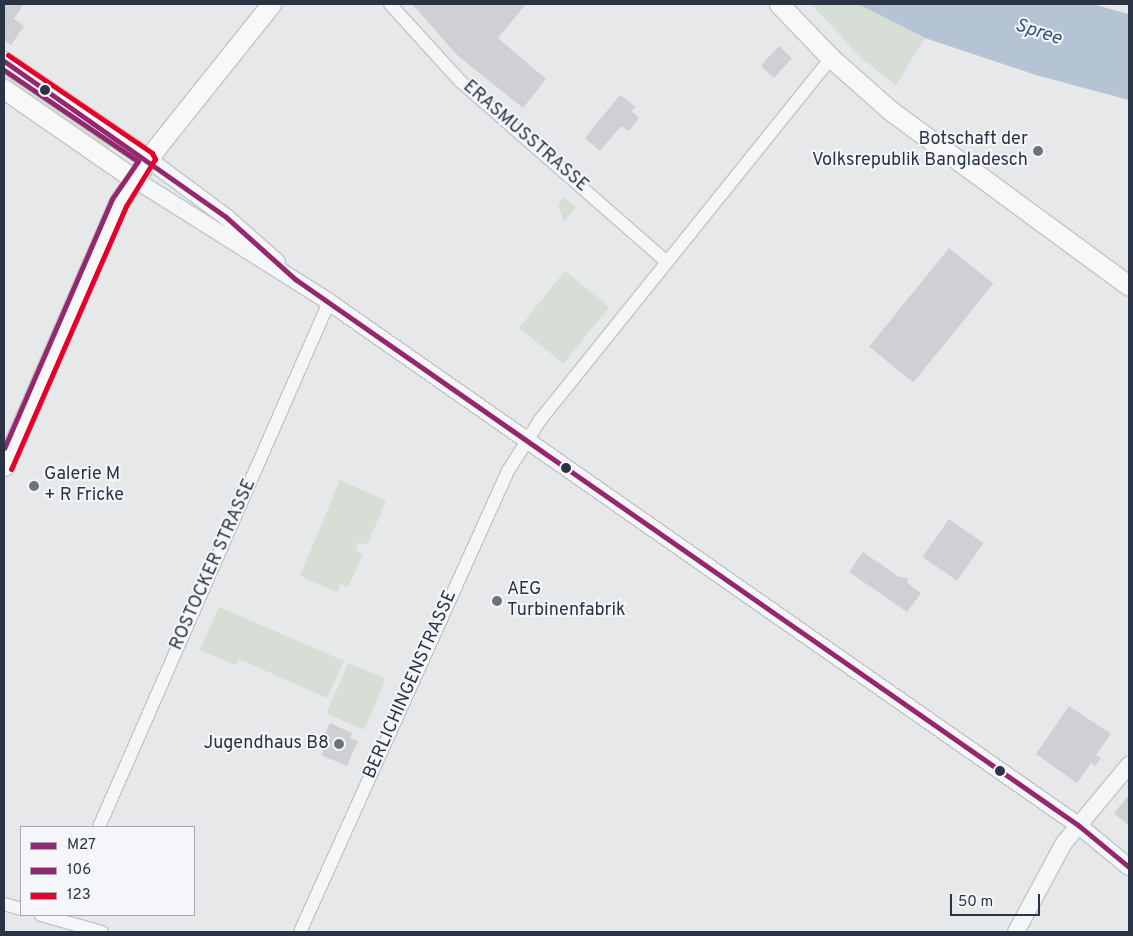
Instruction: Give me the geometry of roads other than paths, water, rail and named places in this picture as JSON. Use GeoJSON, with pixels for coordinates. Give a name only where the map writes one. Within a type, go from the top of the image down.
{"type":"FeatureCollection","features":[{"type":"Feature","properties":{"kind":"main road"},"geometry":{"type":"LineString","coordinates":[[4,466],[119,202],[148,159],[271,4]]}},
{"type":"Feature","properties":{"kind":"main road"},"geometry":{"type":"LineString","coordinates":[[779,4],[831,58],[896,114],[1129,286]]}},
{"type":"Feature","properties":{"kind":"main road"},"geometry":{"type":"LineString","coordinates":[[4,61],[148,159]]}},
{"type":"Feature","properties":{"kind":"main road"},"geometry":{"type":"LineString","coordinates":[[4,90],[134,179]]}},
{"type":"Feature","properties":{"kind":"street","name":"ERASMUSSTRASSE"},"geometry":{"type":"LineString","coordinates":[[390,4],[460,81],[667,262]]}},
{"type":"Feature","properties":{"kind":"street","name":"BERLICHINGENSTRASSE"},"geometry":{"type":"LineString","coordinates":[[300,932],[507,473],[527,440],[831,58]]}},
{"type":"Feature","properties":{"kind":"street"},"geometry":{"type":"LineString","coordinates":[[148,159],[226,217],[295,280]]}},
{"type":"Feature","properties":{"kind":"street"},"geometry":{"type":"LineString","coordinates":[[134,179],[243,250],[295,280],[328,302],[1078,825],[1129,867]]}},
{"type":"Feature","properties":{"kind":"street","name":"ROSTOCKER STRASSE"},"geometry":{"type":"LineString","coordinates":[[99,826],[328,302]]}},
{"type":"Feature","properties":{"kind":"street"},"geometry":{"type":"LineString","coordinates":[[1016,932],[1064,843],[1129,764]]}},
{"type":"Feature","properties":{"kind":"street"},"geometry":{"type":"LineString","coordinates":[[4,904],[20,909]]}},
{"type":"Feature","properties":{"kind":"street"},"geometry":{"type":"LineString","coordinates":[[53,932],[59,917],[102,932]]}},
{"type":"Feature","properties":{"kind":"water","name":"Spree"},"geometry":{"type":"Polygon","coordinates":[[[858,4],[1092,4],[1129,14],[1129,100],[1036,75],[925,38],[858,4]]]}},
{"type":"Feature","properties":{"kind":"place","name":"Botschaft der Volksrepublik Bangladesch"},"geometry":{"type":"Point","coordinates":[1038,151]}},
{"type":"Feature","properties":{"kind":"place","name":"Galerie M + R Fricke"},"geometry":{"type":"Point","coordinates":[34,486]}},
{"type":"Feature","properties":{"kind":"place","name":"AEG Turbinenfabrik"},"geometry":{"type":"Point","coordinates":[497,601]}},
{"type":"Feature","properties":{"kind":"place","name":"Jugendhaus B8"},"geometry":{"type":"Point","coordinates":[339,744]}}]}
